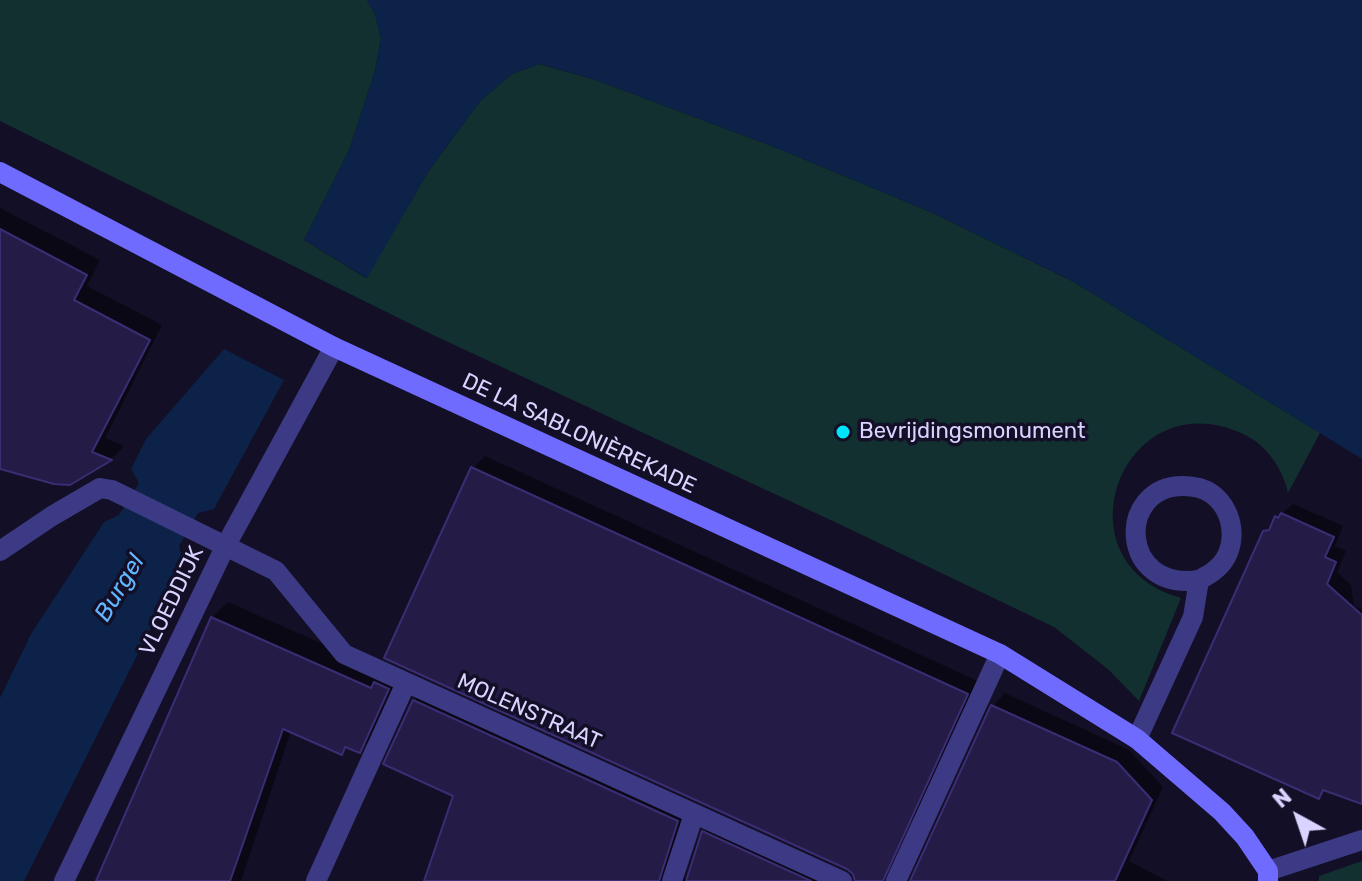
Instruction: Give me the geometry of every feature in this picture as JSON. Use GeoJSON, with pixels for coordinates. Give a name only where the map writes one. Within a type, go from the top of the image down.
{"type":"FeatureCollection","features":[{"type":"Feature","properties":{"kind":"street","name":"DE LA SABLONIÈREKADE"},"geometry":{"type":"LineString","coordinates":[[0,172],[334,347],[1000,654],[1137,739],[1222,812],[1245,837],[1268,876]]}},
{"type":"Feature","properties":{"kind":"street","name":"VLOEDDIJK"},"geometry":{"type":"LineString","coordinates":[[64,881],[225,547],[334,347]]}},
{"type":"Feature","properties":{"kind":"street"},"geometry":{"type":"LineString","coordinates":[[1171,486],[1195,486],[1211,493],[1223,504],[1230,520],[1231,541],[1226,557],[1216,570],[1199,580],[1185,582],[1168,579],[1149,568],[1139,554],[1135,534],[1138,517],[1146,502],[1171,486]]}},
{"type":"Feature","properties":{"kind":"street","name":"MOLENSTRAAT"},"geometry":{"type":"LineString","coordinates":[[0,549],[106,489],[276,571],[344,654],[842,881]]}},
{"type":"Feature","properties":{"kind":"street"},"geometry":{"type":"LineString","coordinates":[[1137,739],[1193,617],[1199,580]]}},
{"type":"Feature","properties":{"kind":"street"},"geometry":{"type":"LineString","coordinates":[[896,881],[1000,654]]}},
{"type":"Feature","properties":{"kind":"street"},"geometry":{"type":"LineString","coordinates":[[316,881],[406,683]]}},
{"type":"Feature","properties":{"kind":"street"},"geometry":{"type":"LineString","coordinates":[[672,881],[694,814]]}},
{"type":"Feature","properties":{"kind":"street"},"geometry":{"type":"LineString","coordinates":[[1268,876],[1362,840]]}},
{"type":"Feature","properties":{"kind":"green space"},"geometry":{"type":"Polygon","coordinates":[[[0,0],[367,0],[375,14],[381,38],[375,71],[350,148],[304,240],[366,278],[428,172],[480,101],[512,74],[539,64],[596,80],[777,148],[933,213],[1074,282],[1320,433],[1288,493],[1277,466],[1258,443],[1241,433],[1201,424],[1168,430],[1141,448],[1122,474],[1113,505],[1116,537],[1130,566],[1158,589],[1181,598],[1139,701],[1109,670],[1054,627],[433,335],[0,121],[0,0]]]}},
{"type":"Feature","properties":{"kind":"green space"},"geometry":{"type":"Polygon","coordinates":[[[1362,861],[1362,881],[1319,881],[1319,876],[1362,861]]]}},
{"type":"Feature","properties":{"kind":"water"},"geometry":{"type":"Polygon","coordinates":[[[367,0],[1362,0],[1362,459],[1074,282],[933,213],[777,148],[596,80],[540,64],[512,74],[480,101],[428,172],[367,278],[304,240],[350,148],[375,71],[381,38],[375,14],[367,0]]]}},
{"type":"Feature","properties":{"kind":"water","name":"Burgel"},"geometry":{"type":"Polygon","coordinates":[[[224,349],[284,380],[214,509],[198,513],[179,546],[183,564],[24,881],[0,881],[0,698],[31,634],[104,522],[119,515],[139,483],[131,469],[146,439],[224,349]]]}},
{"type":"Feature","properties":{"kind":"building"},"geometry":{"type":"Polygon","coordinates":[[[0,229],[87,275],[74,300],[150,340],[92,452],[112,460],[70,485],[54,484],[0,469],[0,229]]]}},
{"type":"Feature","properties":{"kind":"building"},"geometry":{"type":"Polygon","coordinates":[[[471,467],[968,694],[883,881],[855,881],[847,869],[384,658],[471,467]]]}},
{"type":"Feature","properties":{"kind":"building"},"geometry":{"type":"Polygon","coordinates":[[[1281,513],[1334,537],[1325,557],[1336,562],[1327,584],[1362,615],[1362,804],[1323,790],[1319,799],[1172,733],[1263,531],[1269,530],[1275,516],[1278,518],[1281,513]]]}},
{"type":"Feature","properties":{"kind":"building"},"geometry":{"type":"Polygon","coordinates":[[[211,617],[371,688],[374,682],[389,689],[360,753],[345,747],[342,755],[283,729],[230,881],[96,881],[211,617]]]}},
{"type":"Feature","properties":{"kind":"building"},"geometry":{"type":"Polygon","coordinates":[[[413,700],[678,821],[659,881],[424,881],[453,796],[383,764],[413,700]]]}},
{"type":"Feature","properties":{"kind":"building"},"geometry":{"type":"Polygon","coordinates":[[[991,705],[1117,762],[1152,800],[1115,881],[910,881],[991,705]]]}},
{"type":"Feature","properties":{"kind":"building"},"geometry":{"type":"Polygon","coordinates":[[[702,831],[811,881],[686,881],[702,831]]]}},
{"type":"Feature","properties":{"kind":"place","name":"Bevrijdingsmonument"},"geometry":{"type":"Point","coordinates":[843,432]}}]}
